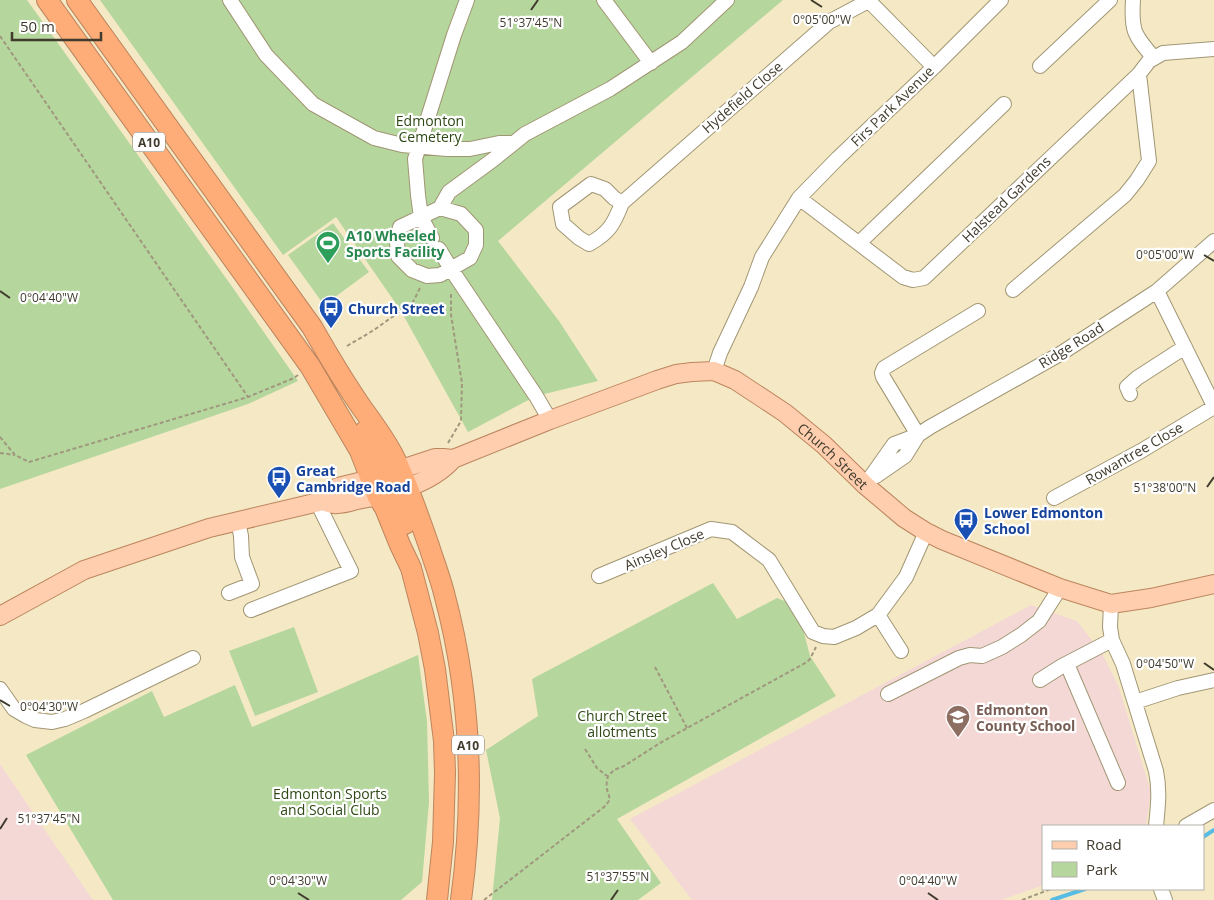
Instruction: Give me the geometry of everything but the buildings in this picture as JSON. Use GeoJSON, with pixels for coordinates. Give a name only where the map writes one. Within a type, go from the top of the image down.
{"type":"FeatureCollection","features":[{"type":"Feature","properties":{"kind":"highway","name":"A10"},"geometry":{"type":"LineString","coordinates":[[47,0],[310,366],[360,451],[389,483]]}},
{"type":"Feature","properties":{"kind":"highway","name":"A10"},"geometry":{"type":"LineString","coordinates":[[77,0],[312,327],[362,408],[363,426],[389,483],[444,592],[458,657],[468,738],[469,807],[461,900]]}},
{"type":"Feature","properties":{"kind":"highway"},"geometry":{"type":"LineString","coordinates":[[223,245],[243,230]]}},
{"type":"Feature","properties":{"kind":"highway","name":"A10"},"geometry":{"type":"LineString","coordinates":[[389,483],[384,508],[411,568],[436,669],[444,741],[445,773],[443,842],[437,900]]}},
{"type":"Feature","properties":{"kind":"main road","name":"Church Street"},"geometry":{"type":"LineString","coordinates":[[0,616],[84,570],[209,528],[320,502],[332,490],[338,487],[389,483],[440,471],[445,468],[450,451],[550,420],[676,374],[692,372],[714,372],[735,380],[785,413],[824,445],[865,485],[904,518],[926,532],[1060,588],[1111,604],[1151,598],[1214,584]]}},
{"type":"Feature","properties":{"kind":"street"},"geometry":{"type":"LineString","coordinates":[[230,0],[266,55],[313,104],[374,138],[419,147],[470,149],[499,143],[514,143]]}},
{"type":"Feature","properties":{"kind":"street"},"geometry":{"type":"LineString","coordinates":[[467,0],[454,35],[416,159],[421,217],[451,269],[550,420]]}},
{"type":"Feature","properties":{"kind":"street"},"geometry":{"type":"LineString","coordinates":[[604,0],[651,63]]}},
{"type":"Feature","properties":{"kind":"street"},"geometry":{"type":"LineString","coordinates":[[440,208],[461,214],[476,230],[476,245],[470,258],[440,275],[427,276],[412,270],[398,256],[397,242],[400,227],[440,208],[448,192],[526,134],[610,89],[682,42],[727,0]]}},
{"type":"Feature","properties":{"kind":"street","name":"Firs Park Avenue"},"geometry":{"type":"LineString","coordinates":[[714,372],[720,353],[752,287],[770,261],[788,216],[799,198],[1001,0]]}},
{"type":"Feature","properties":{"kind":"street"},"geometry":{"type":"LineString","coordinates":[[1040,66],[1110,0]]}},
{"type":"Feature","properties":{"kind":"street"},"geometry":{"type":"LineString","coordinates":[[1133,0],[1132,19],[1135,32],[1154,58],[1163,53],[1214,49]]}},
{"type":"Feature","properties":{"kind":"street","name":"Hydefield Close"},"geometry":{"type":"LineString","coordinates":[[622,203],[614,198],[605,188],[592,184],[560,208],[563,224],[578,238],[590,244],[602,237],[616,220],[622,203],[829,22],[869,1],[934,67]]}},
{"type":"Feature","properties":{"kind":"street","name":"Halstead Gardens"},"geometry":{"type":"LineString","coordinates":[[799,198],[903,277],[913,280],[924,278],[1154,58]]}},
{"type":"Feature","properties":{"kind":"street"},"geometry":{"type":"LineString","coordinates":[[1013,290],[1125,195],[1149,161],[1139,74]]}},
{"type":"Feature","properties":{"kind":"street"},"geometry":{"type":"LineString","coordinates":[[859,243],[1004,104]]}},
{"type":"Feature","properties":{"kind":"street","name":"Ridge Road"},"geometry":{"type":"LineString","coordinates":[[865,485],[894,444],[918,435],[1060,354],[1157,291],[1214,241]]}},
{"type":"Feature","properties":{"kind":"street"},"geometry":{"type":"LineString","coordinates":[[1157,291],[1214,406]]}},
{"type":"Feature","properties":{"kind":"street"},"geometry":{"type":"LineString","coordinates":[[918,435],[883,377],[884,368],[978,311]]}},
{"type":"Feature","properties":{"kind":"street"},"geometry":{"type":"LineString","coordinates":[[1130,394],[1127,387],[1137,378],[1185,347]]}},
{"type":"Feature","properties":{"kind":"street","name":"Rowantree Close"},"geometry":{"type":"LineString","coordinates":[[1054,498],[1141,451],[1214,406]]}},
{"type":"Feature","properties":{"kind":"street"},"geometry":{"type":"LineString","coordinates":[[251,610],[350,571],[320,502]]}},
{"type":"Feature","properties":{"kind":"street"},"geometry":{"type":"LineString","coordinates":[[229,594],[252,584],[242,557],[238,521]]}},
{"type":"Feature","properties":{"kind":"street","name":"Ainsley Close"},"geometry":{"type":"LineString","coordinates":[[599,576],[711,529],[732,532],[769,560],[813,632],[820,635]]}},
{"type":"Feature","properties":{"kind":"street"},"geometry":{"type":"LineString","coordinates":[[820,635],[834,637],[856,628],[878,615],[906,577],[926,532]]}},
{"type":"Feature","properties":{"kind":"street"},"geometry":{"type":"LineString","coordinates":[[888,694],[958,658],[970,655],[982,656],[1022,635],[1039,621],[1060,588]]}},
{"type":"Feature","properties":{"kind":"street"},"geometry":{"type":"LineString","coordinates":[[1111,604],[1110,627],[1112,640],[1123,664],[1159,784],[1156,825]]}},
{"type":"Feature","properties":{"kind":"street"},"geometry":{"type":"LineString","coordinates":[[878,615],[901,652]]}},
{"type":"Feature","properties":{"kind":"street"},"geometry":{"type":"LineString","coordinates":[[1040,680],[1112,640]]}},
{"type":"Feature","properties":{"kind":"street"},"geometry":{"type":"LineString","coordinates":[[0,689],[14,709],[35,720],[52,722],[84,711],[194,658]]}},
{"type":"Feature","properties":{"kind":"street"},"geometry":{"type":"LineString","coordinates":[[1067,664],[1118,783]]}},
{"type":"Feature","properties":{"kind":"street"},"geometry":{"type":"LineString","coordinates":[[1135,702],[1178,688],[1214,680]]}},
{"type":"Feature","properties":{"kind":"street"},"geometry":{"type":"LineString","coordinates":[[1188,825],[1214,810]]}},
{"type":"Feature","properties":{"kind":"path"},"geometry":{"type":"LineString","coordinates":[[0,36],[248,397]]}},
{"type":"Feature","properties":{"kind":"path"},"geometry":{"type":"LineString","coordinates":[[450,451],[461,421],[462,383],[451,315],[451,269]]}},
{"type":"Feature","properties":{"kind":"path"},"geometry":{"type":"LineString","coordinates":[[347,346],[374,330],[413,302],[427,276]]}},
{"type":"Feature","properties":{"kind":"path"},"geometry":{"type":"LineString","coordinates":[[0,453],[15,455],[29,462],[248,397],[294,378],[299,374]]}},
{"type":"Feature","properties":{"kind":"path"},"geometry":{"type":"LineString","coordinates":[[0,437],[15,455]]}},
{"type":"Feature","properties":{"kind":"path"},"geometry":{"type":"LineString","coordinates":[[484,900],[604,808],[610,797],[607,789],[608,776],[614,770],[807,662],[814,651],[820,635]]}},
{"type":"Feature","properties":{"kind":"path"},"geometry":{"type":"LineString","coordinates":[[655,667],[687,728]]}},
{"type":"Feature","properties":{"kind":"path"},"geometry":{"type":"LineString","coordinates":[[585,749],[597,768],[608,776]]}},
{"type":"Feature","properties":{"kind":"path"},"geometry":{"type":"LineString","coordinates":[[1022,900],[1048,890]]}},
{"type":"Feature","properties":{"kind":"shaded area","name":"Edmonton County School"},"geometry":{"type":"Polygon","coordinates":[[[1031,605],[1077,621],[1103,655],[1118,685],[1151,792],[1146,825],[1042,825],[1042,885],[1001,900],[692,900],[630,819],[1031,605]]]}},
{"type":"Feature","properties":{"kind":"shaded area"},"geometry":{"type":"Polygon","coordinates":[[[0,764],[64,858],[93,900],[0,900],[0,764]]]}},
{"type":"Feature","properties":{"kind":"green space"},"geometry":{"type":"Polygon","coordinates":[[[0,0],[27,0],[298,381],[248,404],[0,489],[0,0]]]}},
{"type":"Feature","properties":{"kind":"green space","name":"Edmonton Cemetery"},"geometry":{"type":"Polygon","coordinates":[[[100,0],[783,0],[498,241],[559,321],[598,381],[536,396],[468,432],[401,311],[336,217],[283,255],[100,0]]]}},
{"type":"Feature","properties":{"kind":"green space","name":"A10 Wheeled Sports Facility"},"geometry":{"type":"Polygon","coordinates":[[[333,223],[369,272],[324,305],[288,255],[333,223]]]}},
{"type":"Feature","properties":{"kind":"green space","name":"Church Street allotments"},"geometry":{"type":"Polygon","coordinates":[[[713,583],[737,619],[777,598],[797,606],[810,656],[836,696],[617,819],[661,883],[638,900],[492,900],[500,818],[486,750],[538,716],[532,679],[713,583]]]}},
{"type":"Feature","properties":{"kind":"green space"},"geometry":{"type":"Polygon","coordinates":[[[294,627],[318,692],[255,716],[229,651],[294,627]]]}},
{"type":"Feature","properties":{"kind":"green space","name":"Edmonton Sports and Social Club"},"geometry":{"type":"Polygon","coordinates":[[[418,655],[427,721],[429,802],[422,882],[401,900],[113,900],[26,755],[152,691],[164,717],[235,685],[252,727],[418,655]]]}},
{"type":"Feature","properties":{"kind":"waterway"},"geometry":{"type":"LineString","coordinates":[[1204,836],[1214,830]]}},
{"type":"Feature","properties":{"kind":"waterway"},"geometry":{"type":"LineString","coordinates":[[1052,900],[1082,890]]}},
{"type":"Feature","properties":{"kind":"place","name":"A10 Wheeled Sports Facility"},"geometry":{"type":"Point","coordinates":[328,264]}},
{"type":"Feature","properties":{"kind":"place","name":"Church Street"},"geometry":{"type":"Point","coordinates":[331,329]}},
{"type":"Feature","properties":{"kind":"place","name":"Great Cambridge Road"},"geometry":{"type":"Point","coordinates":[279,499]}},
{"type":"Feature","properties":{"kind":"place","name":"Lower Edmonton School"},"geometry":{"type":"Point","coordinates":[966,541]}},
{"type":"Feature","properties":{"kind":"place","name":"Edmonton County School"},"geometry":{"type":"Point","coordinates":[958,738]}}]}
